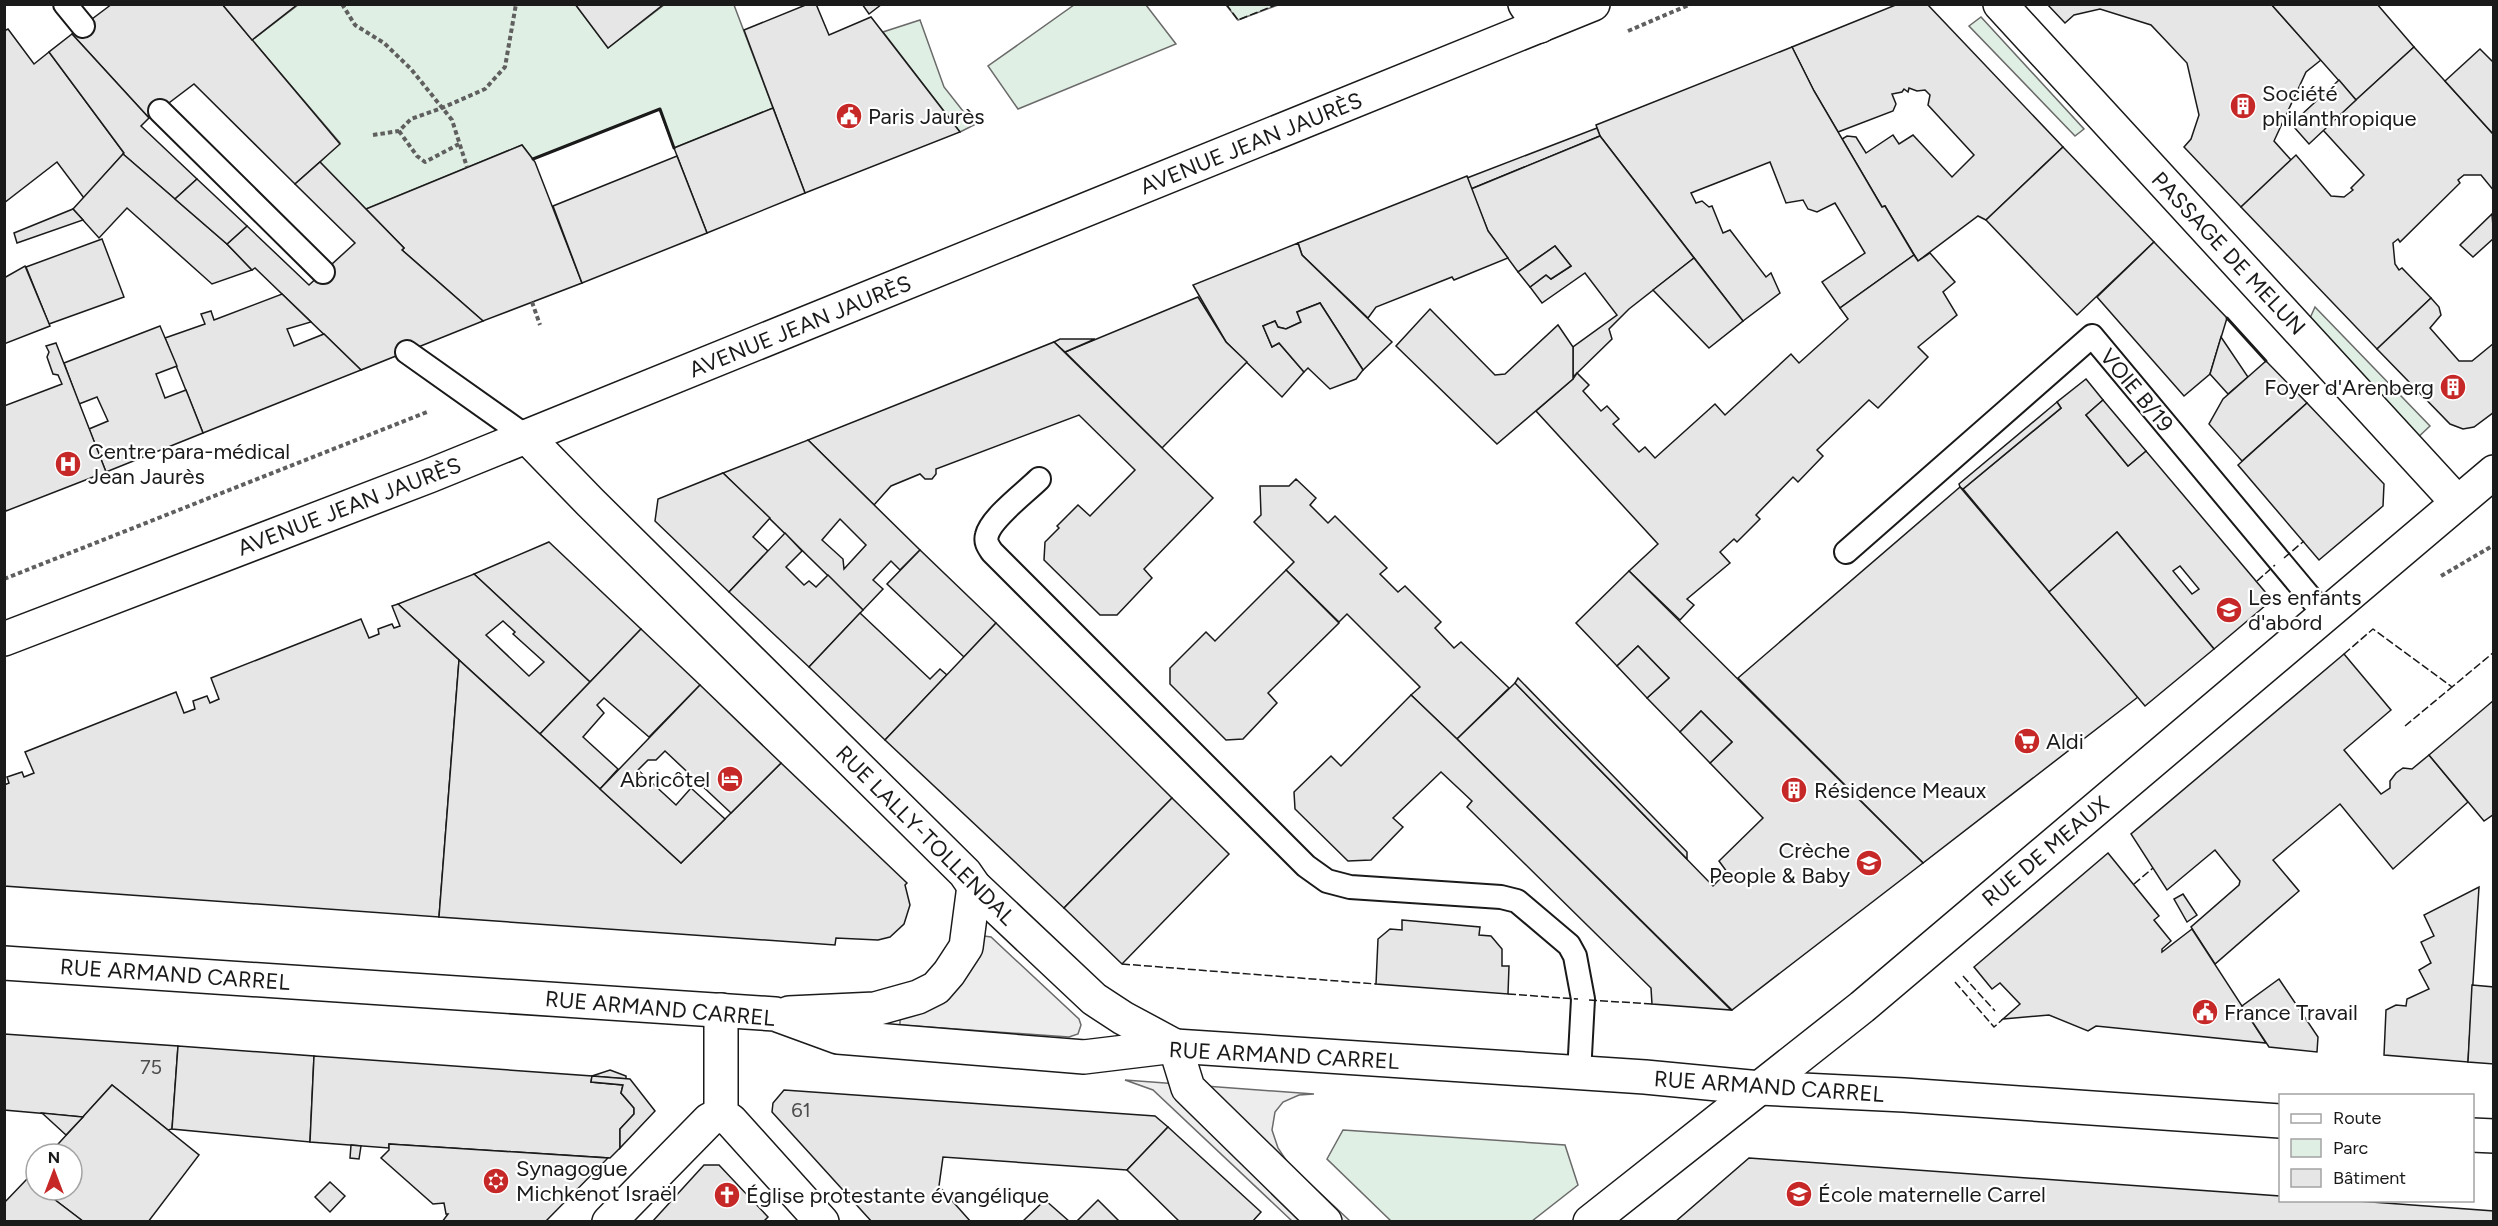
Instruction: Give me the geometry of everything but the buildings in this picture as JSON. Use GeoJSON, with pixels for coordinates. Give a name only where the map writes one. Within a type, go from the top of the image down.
{"type":"FeatureCollection","features":[{"type":"Feature","properties":{"kind":"street","name":"AVENUE JEAN JAURÈS"},"geometry":{"type":"LineString","coordinates":[[4,639],[527,437],[1533,15],[1593,4]]}},
{"type":"Feature","properties":{"kind":"street","name":"PASSAGE DE MELUN"},"geometry":{"type":"LineString","coordinates":[[2001,4],[2457,502]]}},
{"type":"Feature","properties":{"kind":"street","name":"RUE LALLY-TOLLENDAL"},"geometry":{"type":"LineString","coordinates":[[527,437],[598,511],[965,873],[974,886],[1094,999],[1123,1018],[1175,1046]]}},
{"type":"Feature","properties":{"kind":"street","name":"RUE DE MEAUX"},"geometry":{"type":"LineString","coordinates":[[1590,1221],[1862,1007],[2493,472]]}},
{"type":"Feature","properties":{"kind":"street"},"geometry":{"type":"LineString","coordinates":[[775,1014],[875,1009],[918,997],[936,988],[966,947],[974,886]]}},
{"type":"Feature","properties":{"kind":"street","name":"RUE ARMAND CARREL"},"geometry":{"type":"LineString","coordinates":[[4,963],[775,1014],[838,1037],[1084,1057],[1175,1046],[1645,1077],[1760,1088],[2279,1121]]}},
{"type":"Feature","properties":{"kind":"street"},"geometry":{"type":"LineString","coordinates":[[721,1010],[721,1114]]}},
{"type":"Feature","properties":{"kind":"street"},"geometry":{"type":"LineString","coordinates":[[1175,1046],[1188,1088],[1325,1221]]}},
{"type":"Feature","properties":{"kind":"street"},"geometry":{"type":"LineString","coordinates":[[609,1221],[709,1120],[721,1114]]}},
{"type":"Feature","properties":{"kind":"street"},"geometry":{"type":"LineString","coordinates":[[721,1114],[731,1121],[822,1221]]}},
{"type":"Feature","properties":{"kind":"street"},"geometry":{"type":"LineString","coordinates":[[2474,1135],[2493,1136]]}},
{"type":"Feature","properties":{"kind":"lane"},"geometry":{"type":"LineString","coordinates":[[65,4],[83,26]]}},
{"type":"Feature","properties":{"kind":"lane"},"geometry":{"type":"LineString","coordinates":[[160,111],[323,272]]}},
{"type":"Feature","properties":{"kind":"lane","name":"VOIE B/19"},"geometry":{"type":"LineString","coordinates":[[1846,552],[2092,336],[2324,614]]}},
{"type":"Feature","properties":{"kind":"lane"},"geometry":{"type":"LineString","coordinates":[[407,352],[527,437]]}},
{"type":"Feature","properties":{"kind":"lane"},"geometry":{"type":"LineString","coordinates":[[1039,479],[995,521],[987,532],[986,542],[992,552],[1306,866],[1327,881],[1350,887],[1501,897],[1517,901],[1569,945],[1575,956],[1583,999],[1579,1074]]}},
{"type":"Feature","properties":{"kind":"path"},"geometry":{"type":"LineString","coordinates":[[342,4],[356,25],[384,43],[411,69],[452,120],[467,167]]}},
{"type":"Feature","properties":{"kind":"path"},"geometry":{"type":"LineString","coordinates":[[373,135],[399,131],[411,119],[484,90],[505,67],[516,4]]}},
{"type":"Feature","properties":{"kind":"path"},"geometry":{"type":"LineString","coordinates":[[399,131],[417,156],[425,162],[459,144]]}},
{"type":"Feature","properties":{"kind":"path"},"geometry":{"type":"LineString","coordinates":[[531,302],[540,325]]}},
{"type":"Feature","properties":{"kind":"path"},"geometry":{"type":"LineString","coordinates":[[2436,579],[2493,545]]}},
{"type":"Feature","properties":{"kind":"green space"},"geometry":{"type":"Polygon","coordinates":[[[575,4],[608,48],[664,5],[734,5],[773,108],[674,148],[659,109],[533,159],[522,145],[366,209],[320,162],[340,143],[252,40],[298,5],[575,4]]]}},
{"type":"Feature","properties":{"kind":"green space"},"geometry":{"type":"Polygon","coordinates":[[[1074,5],[1146,5],[1176,44],[1018,109],[988,66],[1074,5]]]}},
{"type":"Feature","properties":{"kind":"green space"},"geometry":{"type":"Polygon","coordinates":[[[1226,5],[1278,5],[1238,20],[1226,5]]]}},
{"type":"Feature","properties":{"kind":"green space"},"geometry":{"type":"Polygon","coordinates":[[[1981,17],[2084,129],[2075,136],[1969,26],[1981,17]]]}},
{"type":"Feature","properties":{"kind":"green space"},"geometry":{"type":"Polygon","coordinates":[[[920,20],[944,87],[974,125],[960,132],[883,32],[920,20]]]}},
{"type":"Feature","properties":{"kind":"green space"},"geometry":{"type":"Polygon","coordinates":[[[2315,307],[2430,426],[2413,442],[2305,329],[2315,307]]]}},
{"type":"Feature","properties":{"kind":"green space"},"geometry":{"type":"Polygon","coordinates":[[[1343,1130],[1565,1145],[1578,1185],[1532,1221],[1391,1221],[1327,1159],[1343,1130]]]}},
{"type":"Feature","properties":{"kind":"shaded area"},"geometry":{"type":"Polygon","coordinates":[[[984,936],[991,937],[1079,1019],[1081,1025],[1078,1034],[1069,1037],[900,1025],[900,1018],[984,936]]]}},
{"type":"Feature","properties":{"kind":"shaded area"},"geometry":{"type":"Polygon","coordinates":[[[1125,1080],[1314,1094],[1299,1095],[1283,1102],[1275,1112],[1272,1130],[1278,1148],[1288,1163],[1350,1221],[1292,1221],[1153,1090],[1125,1080]]]}},
{"type":"Feature","properties":{"kind":"fence"},"geometry":{"type":"LineString","coordinates":[[1226,4],[1238,20],[1278,4]]}},
{"type":"Feature","properties":{"kind":"fence"},"geometry":{"type":"LineString","coordinates":[[2284,558],[2304,541]]}},
{"type":"Feature","properties":{"kind":"fence"},"geometry":{"type":"LineString","coordinates":[[2257,581],[2275,565]]}},
{"type":"Feature","properties":{"kind":"fence"},"geometry":{"type":"LineString","coordinates":[[2344,654],[2373,629],[2452,687],[2494,652]]}},
{"type":"Feature","properties":{"kind":"fence"},"geometry":{"type":"LineString","coordinates":[[2405,726],[2452,687]]}},
{"type":"Feature","properties":{"kind":"fence"},"geometry":{"type":"LineString","coordinates":[[2134,884],[2153,868]]}},
{"type":"Feature","properties":{"kind":"fence"},"geometry":{"type":"LineString","coordinates":[[1122,964],[1376,984]]}},
{"type":"Feature","properties":{"kind":"fence"},"geometry":{"type":"LineString","coordinates":[[1963,976],[1995,1011]]}},
{"type":"Feature","properties":{"kind":"fence"},"geometry":{"type":"LineString","coordinates":[[1955,982],[1994,1027],[2003,1019]]}},
{"type":"Feature","properties":{"kind":"fence"},"geometry":{"type":"LineString","coordinates":[[1508,994],[1578,999]]}},
{"type":"Feature","properties":{"kind":"fence"},"geometry":{"type":"LineString","coordinates":[[1589,1000],[1652,1004]]}},
{"type":"Feature","properties":{"kind":"wall"},"geometry":{"type":"LineString","coordinates":[[533,159],[660,109],[674,148]]}},
{"type":"Feature","properties":{"kind":"wall"},"geometry":{"type":"LineString","coordinates":[[2227,318],[2266,361]]}},
{"type":"Feature","properties":{"kind":"place","name":"Société philanthropique"},"geometry":{"type":"Point","coordinates":[2243,106]}},
{"type":"Feature","properties":{"kind":"place","name":"Paris Jaurès"},"geometry":{"type":"Point","coordinates":[849,116]}},
{"type":"Feature","properties":{"kind":"place","name":"Foyer d'Arenberg"},"geometry":{"type":"Point","coordinates":[2453,387]}},
{"type":"Feature","properties":{"kind":"place","name":"Centre para-médical Jean Jaurès"},"geometry":{"type":"Point","coordinates":[68,464]}},
{"type":"Feature","properties":{"kind":"place","name":"Les enfants d'abord"},"geometry":{"type":"Point","coordinates":[2229,610]}},
{"type":"Feature","properties":{"kind":"place","name":"Aldi"},"geometry":{"type":"Point","coordinates":[2027,741]}},
{"type":"Feature","properties":{"kind":"place","name":"Abricôtel"},"geometry":{"type":"Point","coordinates":[730,779]}},
{"type":"Feature","properties":{"kind":"place","name":"Résidence Meaux"},"geometry":{"type":"Point","coordinates":[1794,790]}},
{"type":"Feature","properties":{"kind":"place","name":"Crèche People & Baby"},"geometry":{"type":"Point","coordinates":[1869,863]}},
{"type":"Feature","properties":{"kind":"place","name":"France Travail"},"geometry":{"type":"Point","coordinates":[2205,1012]}},
{"type":"Feature","properties":{"kind":"place","name":"Synagogue Michkenot Israël"},"geometry":{"type":"Point","coordinates":[496,1181]}},
{"type":"Feature","properties":{"kind":"place","name":"École maternelle Carrel"},"geometry":{"type":"Point","coordinates":[1799,1194]}},
{"type":"Feature","properties":{"kind":"place","name":"Église protestante évangélique"},"geometry":{"type":"Point","coordinates":[727,1195]}}]}
